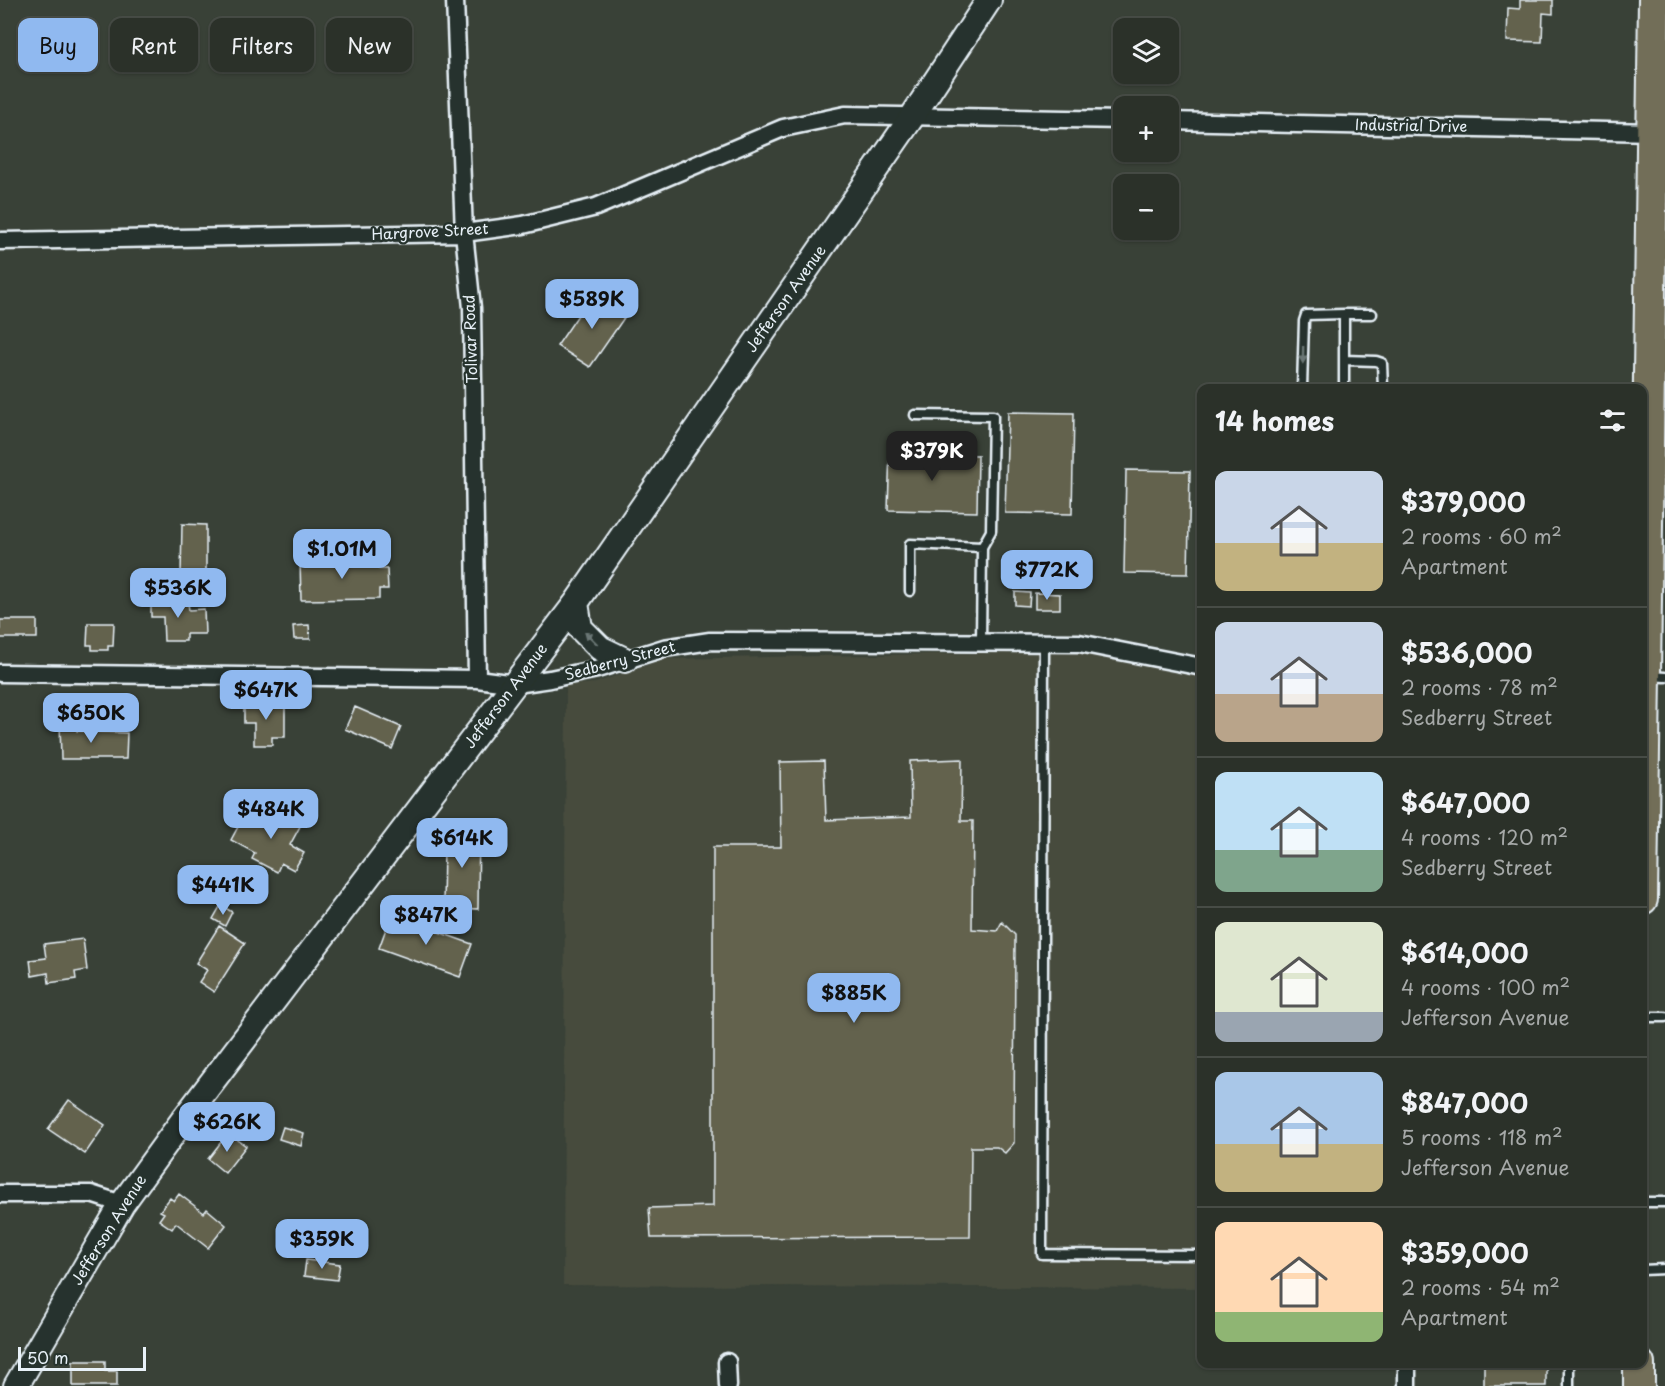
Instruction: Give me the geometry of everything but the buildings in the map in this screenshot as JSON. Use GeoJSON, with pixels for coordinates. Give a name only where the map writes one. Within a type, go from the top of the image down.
{"type":"FeatureCollection","features":[{"type":"Feature","properties":{"kind":"highway"},"geometry":{"type":"LineString","coordinates":[[1647,750],[1651,676],[1659,132],[1654,0]]}},
{"type":"Feature","properties":{"kind":"highway"},"geometry":{"type":"LineString","coordinates":[[1639,1368],[1639,1386]]}},
{"type":"Feature","properties":{"kind":"street","name":"Tolivar Road"},"geometry":{"type":"LineString","coordinates":[[455,0],[464,233],[472,308],[477,679]]}},
{"type":"Feature","properties":{"kind":"street","name":"Jefferson Avenue"},"geometry":{"type":"LineString","coordinates":[[16,1386],[122,1204],[183,1120],[576,603],[912,117],[989,0]]}},
{"type":"Feature","properties":{"kind":"street","name":"Hargrove Street"},"geometry":{"type":"LineString","coordinates":[[0,241],[464,233],[523,225],[596,207],[783,128],[845,115],[912,117]]}},
{"type":"Feature","properties":{"kind":"street"},"geometry":{"type":"LineString","coordinates":[[912,117],[1113,120]]}},
{"type":"Feature","properties":{"kind":"street","name":"Industrial Drive"},"geometry":{"type":"LineString","coordinates":[[1179,121],[1659,132]]}},
{"type":"Feature","properties":{"kind":"street"},"geometry":{"type":"LineString","coordinates":[[576,603],[580,628],[600,648],[625,660]]}},
{"type":"Feature","properties":{"kind":"street","name":"Sedberry Street"},"geometry":{"type":"LineString","coordinates":[[0,673],[477,679],[516,684],[580,674],[664,648],[710,641],[1096,645],[1197,666]]}},
{"type":"Feature","properties":{"kind":"street"},"geometry":{"type":"LineString","coordinates":[[0,1194],[91,1194],[122,1204]]}},
{"type":"Feature","properties":{"kind":"street"},"geometry":{"type":"LineString","coordinates":[[727,1362],[728,1386]]}},
{"type":"Feature","properties":{"kind":"street"},"geometry":{"type":"LineString","coordinates":[[1407,1368],[1407,1386]]}},
{"type":"Feature","properties":{"kind":"lane"},"geometry":{"type":"LineString","coordinates":[[1302,384],[1306,315],[1312,313],[1372,314]]}},
{"type":"Feature","properties":{"kind":"lane"},"geometry":{"type":"LineString","coordinates":[[1344,314],[1344,384]]}},
{"type":"Feature","properties":{"kind":"lane"},"geometry":{"type":"LineString","coordinates":[[1344,360],[1382,363],[1383,384]]}},
{"type":"Feature","properties":{"kind":"lane"},"geometry":{"type":"LineString","coordinates":[[915,415],[993,416],[991,531],[982,547],[981,643]]}},
{"type":"Feature","properties":{"kind":"lane"},"geometry":{"type":"LineString","coordinates":[[910,591],[910,544],[982,547]]}},
{"type":"Feature","properties":{"kind":"lane"},"geometry":{"type":"LineString","coordinates":[[1044,643],[1042,1254],[1197,1256]]}},
{"type":"Feature","properties":{"kind":"lane"},"geometry":{"type":"LineString","coordinates":[[1647,1017],[1665,1017]]}},
{"type":"Feature","properties":{"kind":"lane"},"geometry":{"type":"LineString","coordinates":[[1647,1202],[1665,1202]]}},
{"type":"Feature","properties":{"kind":"lane"},"geometry":{"type":"LineString","coordinates":[[1647,1270],[1665,1269]]}},
{"type":"Feature","properties":{"kind":"lane"},"geometry":{"type":"LineString","coordinates":[[1569,1368],[1569,1386]]}},
{"type":"Feature","properties":{"kind":"shaded area"},"geometry":{"type":"Polygon","coordinates":[[[1083,651],[1197,673],[1197,1288],[563,1285],[566,685],[595,683],[663,659],[1083,651]]]}}]}
